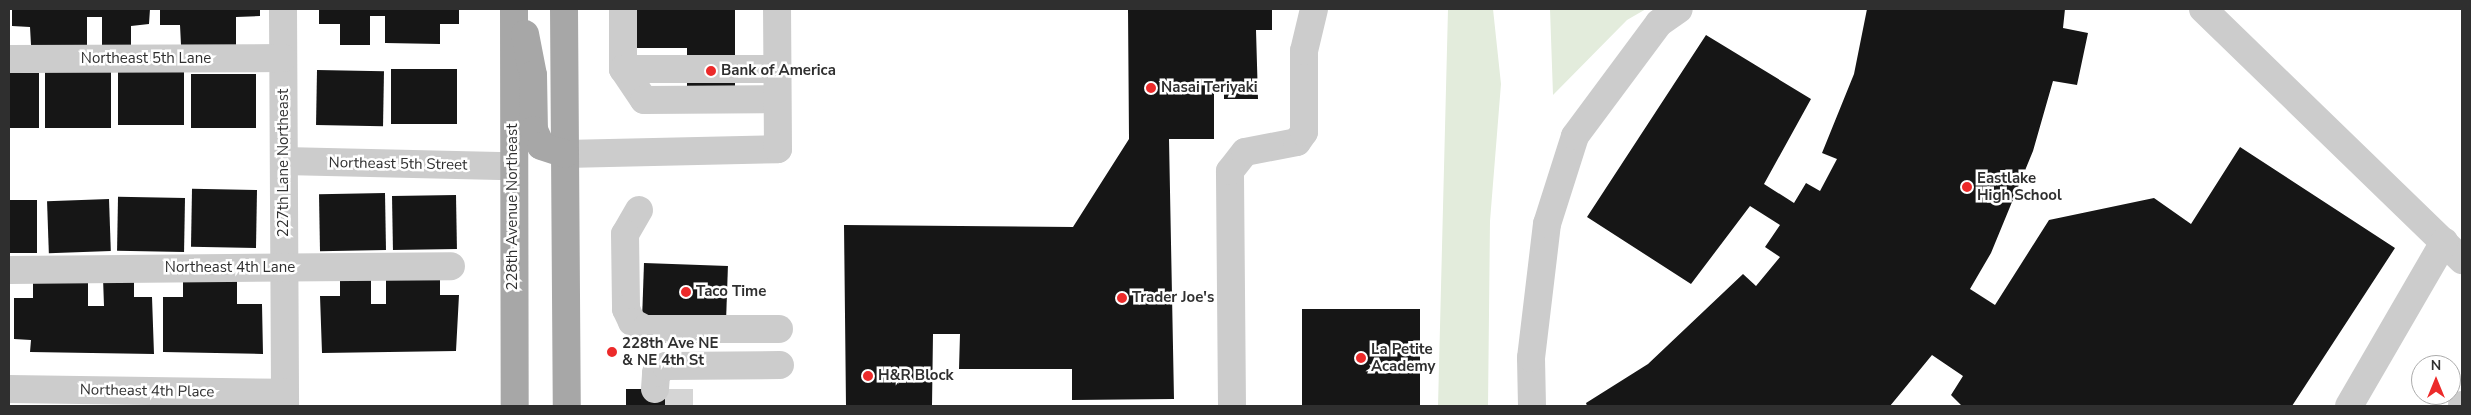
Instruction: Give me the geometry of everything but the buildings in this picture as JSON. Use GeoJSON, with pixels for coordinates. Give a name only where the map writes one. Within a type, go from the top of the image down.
{"type":"FeatureCollection","features":[{"type":"Feature","properties":{"kind":"main road","name":"228th Avenue Northeast"},"geometry":{"type":"LineString","coordinates":[[514,9],[512,166],[516,406]]}},
{"type":"Feature","properties":{"kind":"main road"},"geometry":{"type":"LineString","coordinates":[[518,9],[533,75],[534,130],[541,146],[565,154]]}},
{"type":"Feature","properties":{"kind":"main road"},"geometry":{"type":"LineString","coordinates":[[564,9],[567,406]]}},
{"type":"Feature","properties":{"kind":"street","name":"227th Lane Northeast"},"geometry":{"type":"LineString","coordinates":[[283,9],[285,400]]}},
{"type":"Feature","properties":{"kind":"street"},"geometry":{"type":"LineString","coordinates":[[623,9],[626,68],[644,100],[777,76]]}},
{"type":"Feature","properties":{"kind":"street"},"geometry":{"type":"LineString","coordinates":[[565,154],[778,149],[776,9]]}},
{"type":"Feature","properties":{"kind":"street"},"geometry":{"type":"LineString","coordinates":[[1232,406],[1230,171],[1245,152],[1297,142],[1304,132],[1304,51],[1314,9]]}},
{"type":"Feature","properties":{"kind":"street"},"geometry":{"type":"LineString","coordinates":[[1532,406],[1531,358],[1547,224],[1576,136],[1659,23],[1679,9]]}},
{"type":"Feature","properties":{"kind":"street"},"geometry":{"type":"LineString","coordinates":[[2202,9],[2453,251],[2349,406]]}},
{"type":"Feature","properties":{"kind":"street","name":"Northeast 5th Lane"},"geometry":{"type":"LineString","coordinates":[[9,59],[283,58]]}},
{"type":"Feature","properties":{"kind":"street"},"geometry":{"type":"LineString","coordinates":[[626,68],[777,76]]}},
{"type":"Feature","properties":{"kind":"street","name":"Northeast 5th Street"},"geometry":{"type":"LineString","coordinates":[[284,162],[512,166]]}},
{"type":"Feature","properties":{"kind":"street"},"geometry":{"type":"LineString","coordinates":[[639,210],[625,234],[626,309],[632,322],[645,329],[779,329]]}},
{"type":"Feature","properties":{"kind":"street","name":"Northeast 4th Lane"},"geometry":{"type":"LineString","coordinates":[[9,270],[451,266]]}},
{"type":"Feature","properties":{"kind":"street"},"geometry":{"type":"LineString","coordinates":[[675,381],[780,365]]}},
{"type":"Feature","properties":{"kind":"street","name":"Northeast 4th Place"},"geometry":{"type":"LineString","coordinates":[[9,389],[285,400]]}},
{"type":"Feature","properties":{"kind":"green space"},"geometry":{"type":"Polygon","coordinates":[[[1448,9],[1493,9],[1501,84],[1490,221],[1488,406],[1438,406],[1448,9]]]}},
{"type":"Feature","properties":{"kind":"green space"},"geometry":{"type":"Polygon","coordinates":[[[1550,9],[1646,9],[1627,20],[1553,95],[1550,9]]]}},
{"type":"Feature","properties":{"kind":"tunnel"},"geometry":{"type":"LineString","coordinates":[[679,389],[679,406]]}},
{"type":"Feature","properties":{"kind":"place","name":"Bank of America"},"geometry":{"type":"Point","coordinates":[711,71]}},
{"type":"Feature","properties":{"kind":"place","name":"Nasai Teriyaki"},"geometry":{"type":"Point","coordinates":[1151,88]}},
{"type":"Feature","properties":{"kind":"place","name":"Eastlake High School"},"geometry":{"type":"Point","coordinates":[1967,187]}},
{"type":"Feature","properties":{"kind":"place","name":"Taco Time"},"geometry":{"type":"Point","coordinates":[686,292]}},
{"type":"Feature","properties":{"kind":"place","name":"Trader Joe's"},"geometry":{"type":"Point","coordinates":[1122,298]}},
{"type":"Feature","properties":{"kind":"place","name":"228th Ave NE & NE 4th St"},"geometry":{"type":"Point","coordinates":[612,352]}},
{"type":"Feature","properties":{"kind":"place","name":"La Petite Academy"},"geometry":{"type":"Point","coordinates":[1361,358]}},
{"type":"Feature","properties":{"kind":"place","name":"H&R Block"},"geometry":{"type":"Point","coordinates":[868,376]}}]}
